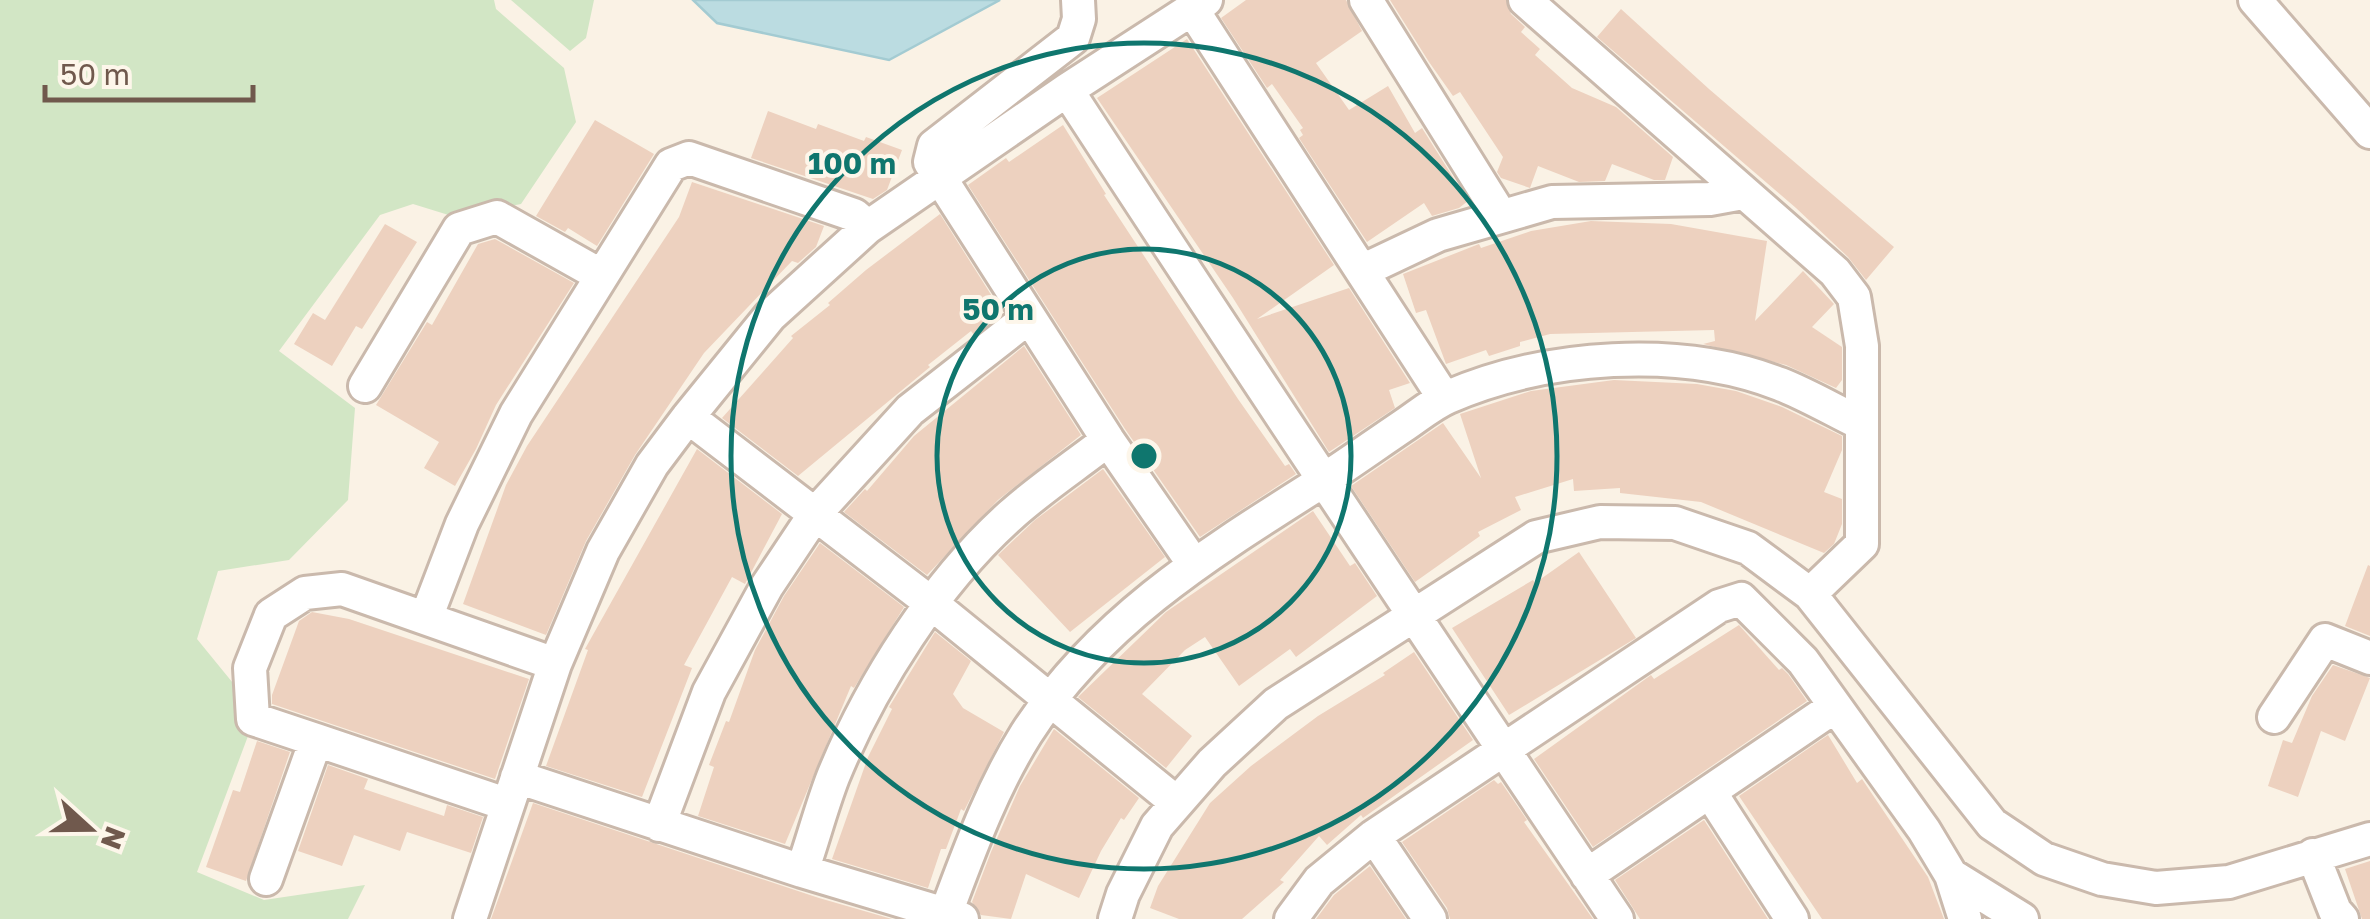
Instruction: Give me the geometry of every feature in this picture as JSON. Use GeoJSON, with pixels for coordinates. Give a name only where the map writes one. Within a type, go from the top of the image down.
{"type":"FeatureCollection","features":[{"type":"Feature","properties":{"kind":"street"},"geometry":{"type":"LineString","coordinates":[[1078,0],[1079,19],[1073,38],[934,146],[930,162],[1108,440],[1193,563]]}},
{"type":"Feature","properties":{"kind":"street"},"geometry":{"type":"LineString","coordinates":[[1366,0],[1501,216]]}},
{"type":"Feature","properties":{"kind":"street"},"geometry":{"type":"LineString","coordinates":[[1525,0],[1834,272],[1854,297],[1862,346],[1862,544],[1810,594]]}},
{"type":"Feature","properties":{"kind":"street"},"geometry":{"type":"LineString","coordinates":[[2255,0],[2370,132]]}},
{"type":"Feature","properties":{"kind":"street"},"geometry":{"type":"LineString","coordinates":[[470,919],[555,664],[603,551],[652,466],[688,417],[770,316],[868,227],[1200,4],[1444,398]]}},
{"type":"Feature","properties":{"kind":"street"},"geometry":{"type":"LineString","coordinates":[[1067,90],[1322,481],[1415,613],[1502,751],[1616,919]]}},
{"type":"Feature","properties":{"kind":"street"},"geometry":{"type":"LineString","coordinates":[[426,618],[462,524],[516,414],[672,165],[690,158],[854,215],[868,227]]}},
{"type":"Feature","properties":{"kind":"street"},"geometry":{"type":"LineString","coordinates":[[1364,270],[1438,235],[1552,202],[1710,199],[1742,194]]}},
{"type":"Feature","properties":{"kind":"street"},"geometry":{"type":"LineString","coordinates":[[365,386],[460,229],[497,217],[602,276]]}},
{"type":"Feature","properties":{"kind":"street"},"geometry":{"type":"LineString","coordinates":[[659,825],[710,692],[767,586],[815,514],[910,410],[1028,317]]}},
{"type":"Feature","properties":{"kind":"street"},"geometry":{"type":"LineString","coordinates":[[555,664],[342,589],[305,593],[271,615],[250,668],[253,718],[316,740],[659,825],[954,916],[983,814],[1026,735],[1068,676],[1138,608],[1193,563],[1444,398],[1508,376],[1606,359],[1694,363],[1778,383],[1862,424]]}},
{"type":"Feature","properties":{"kind":"street"},"geometry":{"type":"LineString","coordinates":[[688,417],[932,603],[1177,803]]}},
{"type":"Feature","properties":{"kind":"street"},"geometry":{"type":"LineString","coordinates":[[802,872],[833,778],[868,702],[932,603],[959,568],[1011,515],[1108,440]]}},
{"type":"Feature","properties":{"kind":"street"},"geometry":{"type":"LineString","coordinates":[[1115,919],[1157,826],[1212,763],[1276,704],[1536,536],[1600,522],[1675,523],[1693,529],[1748,548],[1810,594],[1992,824],[2044,859],[2102,880],[2156,888],[2229,882],[2370,839]]}},
{"type":"Feature","properties":{"kind":"street"},"geometry":{"type":"LineString","coordinates":[[1291,919],[1319,881],[1374,836],[1719,606],[1742,600],[1802,662],[1924,830],[1951,875],[1964,919]]}},
{"type":"Feature","properties":{"kind":"street"},"geometry":{"type":"LineString","coordinates":[[2274,717],[2326,640],[2370,658]]}},
{"type":"Feature","properties":{"kind":"street"},"geometry":{"type":"LineString","coordinates":[[1587,875],[1834,706]]}},
{"type":"Feature","properties":{"kind":"street"},"geometry":{"type":"LineString","coordinates":[[266,879],[316,740]]}},
{"type":"Feature","properties":{"kind":"street"},"geometry":{"type":"LineString","coordinates":[[1710,792],[1792,919]]}},
{"type":"Feature","properties":{"kind":"street"},"geometry":{"type":"LineString","coordinates":[[1374,836],[1430,919]]}},
{"type":"Feature","properties":{"kind":"street"},"geometry":{"type":"LineString","coordinates":[[2313,855],[2335,911],[2342,919]]}},
{"type":"Feature","properties":{"kind":"street"},"geometry":{"type":"LineString","coordinates":[[1951,875],[2022,919]]}},
{"type":"Feature","properties":{"kind":"green space"},"geometry":{"type":"Polygon","coordinates":[[[0,0],[494,0],[496,9],[564,68],[576,122],[521,204],[455,217],[413,204],[380,215],[279,351],[355,408],[348,500],[289,560],[218,571],[197,639],[237,688],[248,736],[197,872],[264,900],[365,885],[348,919],[0,919],[0,0]]]}},
{"type":"Feature","properties":{"kind":"green space"},"geometry":{"type":"Polygon","coordinates":[[[511,0],[594,0],[586,38],[570,51],[511,0]]]}},
{"type":"Feature","properties":{"kind":"water"},"geometry":{"type":"Polygon","coordinates":[[[693,0],[1000,0],[889,60],[717,23],[693,0]]]}},
{"type":"Feature","properties":{"kind":"building"},"geometry":{"type":"Polygon","coordinates":[[[1246,0],[1346,0],[1362,31],[1316,63],[1349,110],[1388,86],[1415,133],[1422,128],[1468,201],[1432,216],[1424,203],[1367,242],[1299,138],[1303,128],[1272,84],[1267,88],[1221,18],[1246,0]]]}},
{"type":"Feature","properties":{"kind":"building"},"geometry":{"type":"Polygon","coordinates":[[[1390,0],[1506,0],[1511,14],[1525,27],[1521,32],[1540,49],[1535,55],[1572,88],[1616,107],[1673,157],[1665,180],[1654,180],[1612,164],[1605,181],[1579,182],[1538,166],[1530,188],[1501,178],[1497,172],[1503,157],[1460,92],[1453,96],[1390,0]]]}},
{"type":"Feature","properties":{"kind":"building"},"geometry":{"type":"Polygon","coordinates":[[[1621,9],[1894,247],[1866,280],[1848,257],[1796,208],[1597,37],[1621,9]]]}},
{"type":"Feature","properties":{"kind":"building"},"geometry":{"type":"Polygon","coordinates":[[[1187,39],[1334,265],[1257,319],[1349,288],[1410,383],[1389,390],[1395,408],[1329,452],[1233,298],[1097,98],[1187,39]]]}},
{"type":"Feature","properties":{"kind":"building"},"geometry":{"type":"Polygon","coordinates":[[[768,111],[816,129],[818,124],[902,150],[887,190],[873,199],[751,158],[768,111]]]}},
{"type":"Feature","properties":{"kind":"building"},"geometry":{"type":"Polygon","coordinates":[[[595,120],[654,154],[597,246],[568,228],[565,232],[536,216],[595,120]]]}},
{"type":"Feature","properties":{"kind":"building"},"geometry":{"type":"Polygon","coordinates":[[[1063,125],[1104,195],[1238,399],[1285,466],[1289,464],[1296,474],[1200,537],[1125,429],[968,185],[1063,125]]]}},
{"type":"Feature","properties":{"kind":"building"},"geometry":{"type":"Polygon","coordinates":[[[692,182],[824,226],[816,247],[798,263],[792,261],[704,353],[635,455],[586,541],[546,635],[463,604],[506,485],[527,446],[679,217],[692,182]]]}},
{"type":"Feature","properties":{"kind":"building"},"geometry":{"type":"Polygon","coordinates":[[[940,214],[1002,312],[928,365],[798,476],[722,418],[791,336],[866,270],[940,214]]]}},
{"type":"Feature","properties":{"kind":"building"},"geometry":{"type":"Polygon","coordinates":[[[1591,221],[1671,224],[1767,241],[1755,321],[1803,271],[1834,304],[1812,327],[1842,347],[1842,380],[1836,388],[1786,365],[1703,344],[1715,341],[1714,330],[1550,334],[1489,356],[1486,350],[1446,364],[1426,310],[1416,313],[1403,274],[1479,244],[1481,248],[1531,231],[1591,221]]]}},
{"type":"Feature","properties":{"kind":"building"},"geometry":{"type":"Polygon","coordinates":[[[385,224],[417,242],[362,329],[356,326],[332,366],[294,344],[313,313],[325,320],[385,224]]]}},
{"type":"Feature","properties":{"kind":"building"},"geometry":{"type":"Polygon","coordinates":[[[495,239],[574,283],[496,405],[455,486],[424,468],[439,442],[376,405],[427,322],[432,325],[478,244],[495,239]]]}},
{"type":"Feature","properties":{"kind":"building"},"geometry":{"type":"Polygon","coordinates":[[[1024,346],[1081,435],[998,500],[927,575],[844,512],[914,436],[1024,346]]]}},
{"type":"Feature","properties":{"kind":"building"},"geometry":{"type":"Polygon","coordinates":[[[1614,380],[1697,384],[1736,391],[1782,407],[1842,436],[1842,450],[1824,492],[1842,499],[1842,524],[1834,544],[1824,553],[1701,502],[1620,493],[1620,488],[1574,491],[1573,479],[1515,497],[1521,510],[1478,532],[1480,536],[1415,582],[1351,486],[1443,423],[1481,478],[1460,414],[1531,391],[1614,380]]]}},
{"type":"Feature","properties":{"kind":"building"},"geometry":{"type":"Polygon","coordinates":[[[697,449],[782,514],[745,584],[732,577],[684,665],[692,668],[642,797],[546,766],[588,650],[585,649],[697,449]]]}},
{"type":"Feature","properties":{"kind":"building"},"geometry":{"type":"Polygon","coordinates":[[[1103,469],[1165,557],[1070,632],[998,555],[1035,520],[1103,469]]]}},
{"type":"Feature","properties":{"kind":"building"},"geometry":{"type":"Polygon","coordinates":[[[1313,511],[1350,566],[1355,563],[1377,596],[1296,657],[1290,649],[1239,686],[1205,637],[1185,650],[1142,694],[1192,736],[1166,768],[1078,697],[1166,612],[1313,511]]]}},
{"type":"Feature","properties":{"kind":"building"},"geometry":{"type":"Polygon","coordinates":[[[820,543],[904,607],[854,688],[851,686],[785,844],[698,816],[714,767],[709,765],[755,650],[784,596],[820,543]]]}},
{"type":"Feature","properties":{"kind":"building"},"geometry":{"type":"Polygon","coordinates":[[[1579,552],[1636,638],[1509,715],[1452,628],[1533,580],[1535,583],[1579,552]]]}},
{"type":"Feature","properties":{"kind":"building"},"geometry":{"type":"Polygon","coordinates":[[[2370,566],[2370,636],[2345,626],[2370,566]]]}},
{"type":"Feature","properties":{"kind":"building"},"geometry":{"type":"Polygon","coordinates":[[[312,612],[349,619],[529,679],[495,779],[272,704],[299,621],[312,612]]]}},
{"type":"Feature","properties":{"kind":"building"},"geometry":{"type":"Polygon","coordinates":[[[1739,625],[1779,670],[1782,668],[1788,674],[1807,701],[1593,847],[1534,759],[1651,675],[1654,679],[1739,625]]]}},
{"type":"Feature","properties":{"kind":"building"},"geometry":{"type":"Polygon","coordinates":[[[935,632],[971,661],[953,694],[963,708],[1004,732],[964,811],[961,809],[946,849],[941,849],[928,888],[832,859],[868,757],[892,709],[889,707],[935,632]]]}},
{"type":"Feature","properties":{"kind":"building"},"geometry":{"type":"Polygon","coordinates":[[[1414,652],[1473,740],[1363,818],[1361,815],[1327,845],[1319,836],[1280,880],[1284,882],[1242,919],[1179,919],[1150,908],[1158,886],[1210,803],[1251,766],[1318,716],[1385,675],[1414,652]]]}},
{"type":"Feature","properties":{"kind":"building"},"geometry":{"type":"Polygon","coordinates":[[[2333,665],[2370,678],[2345,741],[2321,731],[2298,797],[2268,786],[2283,740],[2292,743],[2312,696],[2333,665]]]}},
{"type":"Feature","properties":{"kind":"building"},"geometry":{"type":"Polygon","coordinates":[[[1054,729],[1139,798],[1101,851],[1079,898],[1026,874],[1011,919],[981,915],[972,902],[991,852],[1020,786],[1054,729]]]}},
{"type":"Feature","properties":{"kind":"building"},"geometry":{"type":"Polygon","coordinates":[[[1828,735],[1857,783],[1862,779],[1928,877],[1944,919],[1822,919],[1739,796],[1828,735]]]}},
{"type":"Feature","properties":{"kind":"building"},"geometry":{"type":"Polygon","coordinates":[[[257,741],[290,752],[246,881],[206,867],[233,790],[240,792],[257,741]]]}},
{"type":"Feature","properties":{"kind":"building"},"geometry":{"type":"Polygon","coordinates":[[[328,765],[368,779],[364,789],[444,816],[447,805],[483,817],[471,853],[407,832],[400,851],[354,835],[342,866],[298,851],[328,765]]]}},
{"type":"Feature","properties":{"kind":"building"},"geometry":{"type":"Polygon","coordinates":[[[1494,780],[1501,782],[1527,820],[1524,822],[1593,919],[1450,919],[1447,908],[1402,842],[1494,780]]]}},
{"type":"Feature","properties":{"kind":"building"},"geometry":{"type":"Polygon","coordinates":[[[533,803],[819,898],[892,919],[491,919],[533,803]]]}},
{"type":"Feature","properties":{"kind":"building"},"geometry":{"type":"Polygon","coordinates":[[[1704,820],[1768,919],[1640,919],[1615,880],[1704,820]]]}},
{"type":"Feature","properties":{"kind":"building"},"geometry":{"type":"Polygon","coordinates":[[[2370,861],[2370,919],[2362,919],[2345,869],[2370,861]]]}},
{"type":"Feature","properties":{"kind":"building"},"geometry":{"type":"Polygon","coordinates":[[[1370,866],[1406,919],[1316,919],[1334,895],[1370,866]]]}}]}
